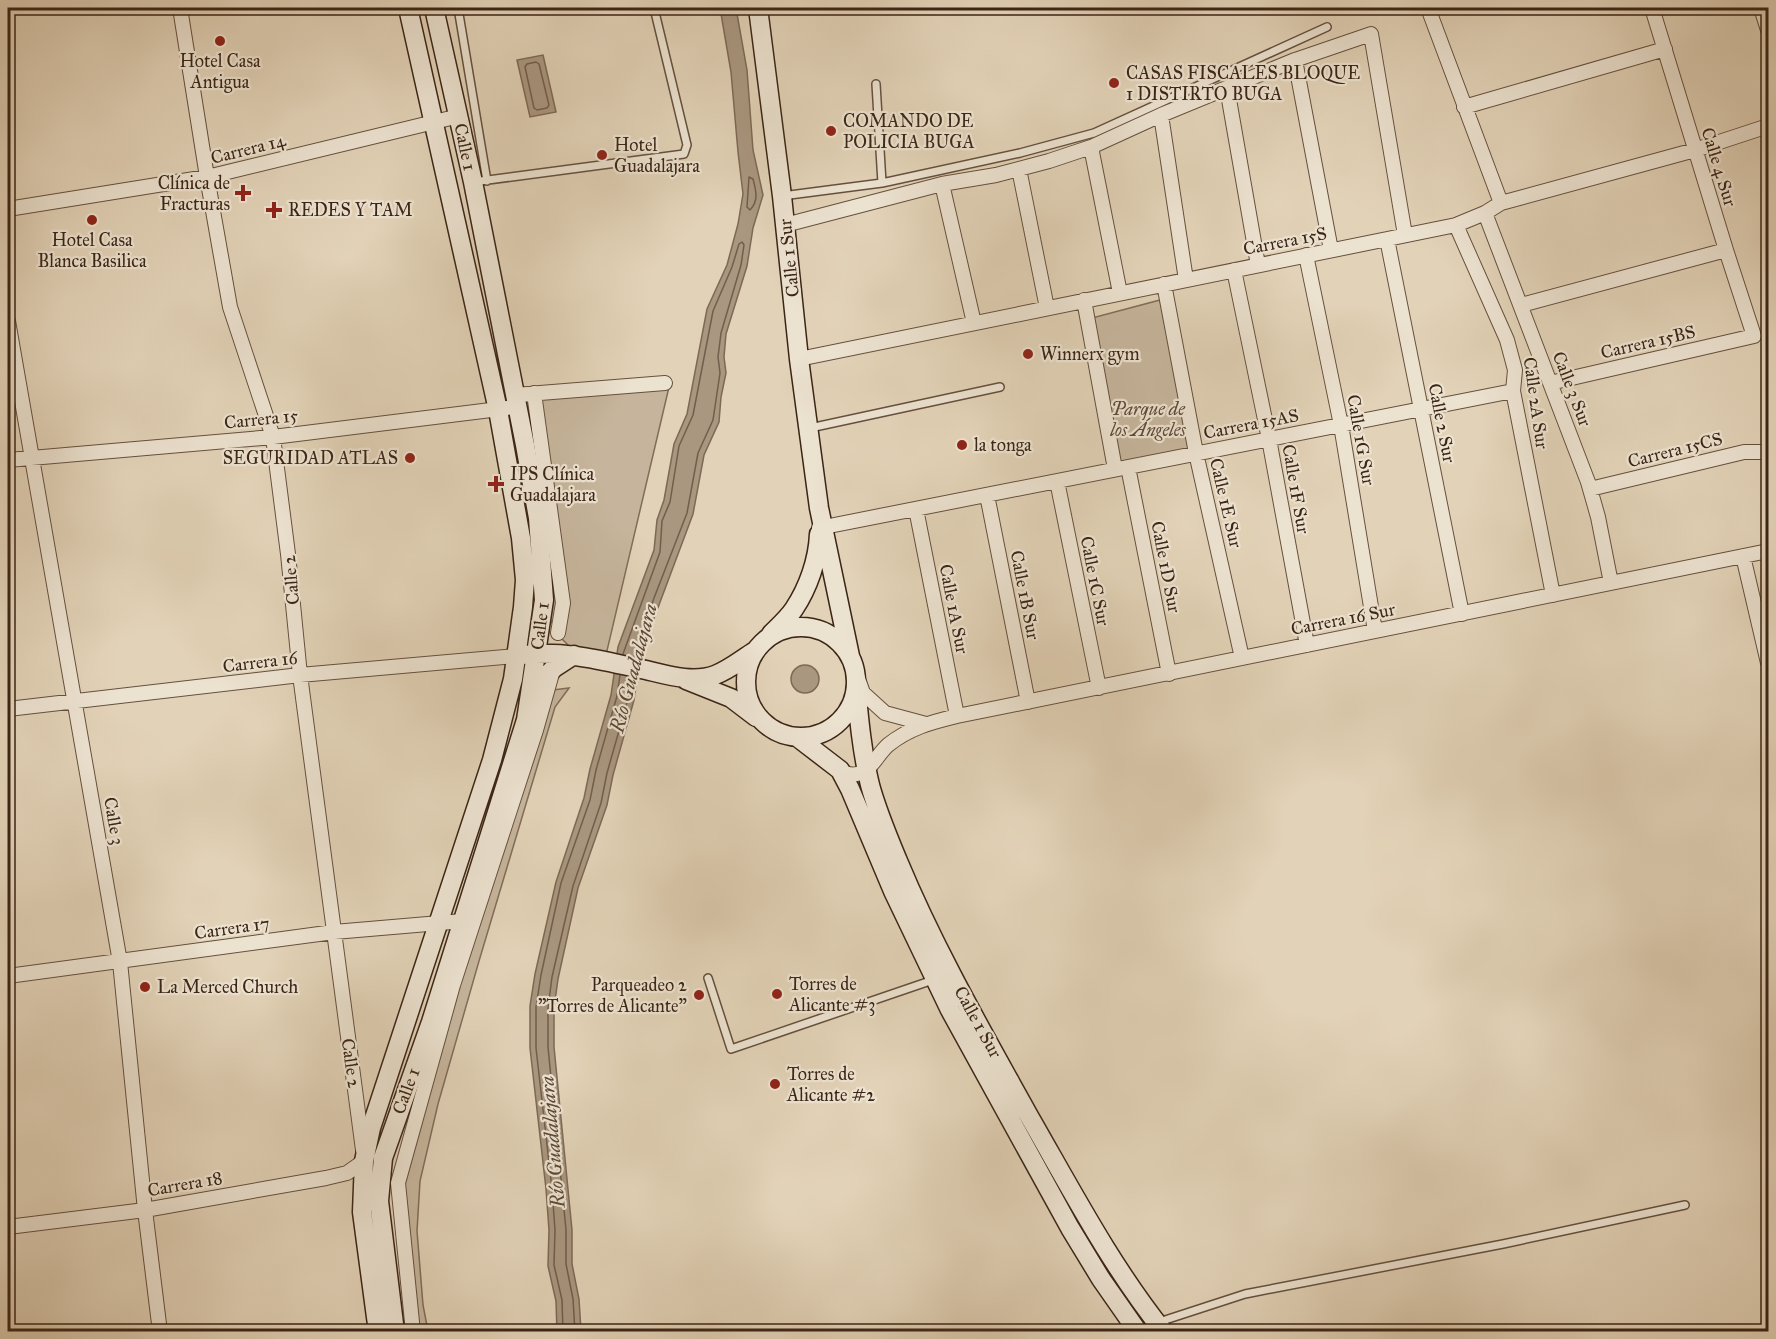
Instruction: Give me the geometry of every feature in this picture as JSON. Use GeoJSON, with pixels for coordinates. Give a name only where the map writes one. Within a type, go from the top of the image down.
{"type":"FeatureCollection","features":[{"type":"Feature","properties":{"kind":"main road","name":"Calle 1"},"geometry":{"type":"LineString","coordinates":[[364,1161],[370,1128],[439,923],[507,709],[525,580],[521,538],[498,410],[408,8]]}},
{"type":"Feature","properties":{"kind":"main road","name":"Calle 1"},"geometry":{"type":"LineString","coordinates":[[382,1231],[379,1201],[383,1158],[431,1022],[526,720],[544,600],[538,518],[480,182],[459,116],[434,8]]}},
{"type":"Feature","properties":{"kind":"main road","name":"Calle 1 Sur"},"geometry":{"type":"LineString","coordinates":[[758,8],[819,508],[854,670],[870,786],[920,913],[973,1017],[1079,1205],[1119,1269],[1160,1327]]}},
{"type":"Feature","properties":{"kind":"main road","name":"Calle 1 Sur"},"geometry":{"type":"LineString","coordinates":[[768,637],[793,611],[803,593],[817,558],[822,527]]}},
{"type":"Feature","properties":{"kind":"main road"},"geometry":{"type":"LineString","coordinates":[[544,600],[546,626],[556,641],[576,656]]}},
{"type":"Feature","properties":{"kind":"main road"},"geometry":{"type":"LineString","coordinates":[[516,656],[537,654],[576,656],[678,677],[698,678],[715,675],[755,651],[768,637],[782,629],[799,626],[815,628],[828,633],[840,642],[854,670],[854,700],[845,716],[832,728],[815,736],[797,737],[777,732],[731,698],[678,677]]}},
{"type":"Feature","properties":{"kind":"main road"},"geometry":{"type":"LineString","coordinates":[[755,651],[749,664],[746,683],[749,699],[765,724]]}},
{"type":"Feature","properties":{"kind":"main road"},"geometry":{"type":"LineString","coordinates":[[531,692],[554,668],[576,656]]}},
{"type":"Feature","properties":{"kind":"main road","name":"Calle 1 Sur"},"geometry":{"type":"LineString","coordinates":[[797,737],[840,770],[950,1010],[1070,1228],[1101,1279],[1138,1332]]}},
{"type":"Feature","properties":{"kind":"main road","name":"Calle 2"},"geometry":{"type":"LineString","coordinates":[[364,1161],[362,1212],[378,1332]]}},
{"type":"Feature","properties":{"kind":"main road","name":"Calle 2"},"geometry":{"type":"LineString","coordinates":[[382,1231],[395,1332]]}},
{"type":"Feature","properties":{"kind":"street","name":"Calle 2"},"geometry":{"type":"LineString","coordinates":[[180,8],[230,307],[273,437],[287,543],[300,675],[364,1161],[382,1231]]}},
{"type":"Feature","properties":{"kind":"street"},"geometry":{"type":"LineString","coordinates":[[1428,8],[1501,202]]}},
{"type":"Feature","properties":{"kind":"street","name":"Calle 4 Sur"},"geometry":{"type":"LineString","coordinates":[[1652,8],[1725,250],[1754,336]]}},
{"type":"Feature","properties":{"kind":"street"},"geometry":{"type":"LineString","coordinates":[[1761,8],[1768,30]]}},
{"type":"Feature","properties":{"kind":"street"},"geometry":{"type":"LineString","coordinates":[[785,225],[942,184],[1019,170],[1091,147],[1161,115],[1295,60],[1371,34],[1405,235]]}},
{"type":"Feature","properties":{"kind":"street"},"geometry":{"type":"LineString","coordinates":[[1464,107],[1665,49]]}},
{"type":"Feature","properties":{"kind":"street"},"geometry":{"type":"LineString","coordinates":[[1295,60],[1331,250]]}},
{"type":"Feature","properties":{"kind":"street"},"geometry":{"type":"LineString","coordinates":[[1227,88],[1258,265]]}},
{"type":"Feature","properties":{"kind":"street"},"geometry":{"type":"LineString","coordinates":[[1161,115],[1186,280]]}},
{"type":"Feature","properties":{"kind":"street","name":"Carrera 14"},"geometry":{"type":"LineString","coordinates":[[8,209],[207,177],[459,116]]}},
{"type":"Feature","properties":{"kind":"street","name":"Carrera 15S"},"geometry":{"type":"LineString","coordinates":[[799,358],[1456,225],[1485,213],[1501,202],[1695,150],[1768,126]]}},
{"type":"Feature","properties":{"kind":"street"},"geometry":{"type":"LineString","coordinates":[[1091,147],[1120,293]]}},
{"type":"Feature","properties":{"kind":"street"},"geometry":{"type":"LineString","coordinates":[[1019,170],[1047,308]]}},
{"type":"Feature","properties":{"kind":"street"},"geometry":{"type":"LineString","coordinates":[[942,184],[974,323]]}},
{"type":"Feature","properties":{"kind":"street","name":"Calle 3 Sur"},"geometry":{"type":"LineString","coordinates":[[1485,213],[1590,489],[1598,516],[1611,583]]}},
{"type":"Feature","properties":{"kind":"street","name":"Calle 2A Sur"},"geometry":{"type":"LineString","coordinates":[[1456,225],[1507,340],[1515,370],[1513,391],[1553,595]]}},
{"type":"Feature","properties":{"kind":"street","name":"Calle 2 Sur"},"geometry":{"type":"LineString","coordinates":[[1387,239],[1462,614]]}},
{"type":"Feature","properties":{"kind":"street"},"geometry":{"type":"LineString","coordinates":[[1521,305],[1725,250]]}},
{"type":"Feature","properties":{"kind":"street","name":"Calle 1G Sur"},"geometry":{"type":"LineString","coordinates":[[1306,255],[1341,425],[1375,631]]}},
{"type":"Feature","properties":{"kind":"street","name":"Calle 1F Sur"},"geometry":{"type":"LineString","coordinates":[[1234,270],[1269,439],[1307,645]]}},
{"type":"Feature","properties":{"kind":"street","name":"Calle 1E Sur"},"geometry":{"type":"LineString","coordinates":[[1164,284],[1196,453],[1242,658]]}},
{"type":"Feature","properties":{"kind":"street"},"geometry":{"type":"LineString","coordinates":[[1084,300],[1122,468]]}},
{"type":"Feature","properties":{"kind":"street","name":"Calle 3"},"geometry":{"type":"LineString","coordinates":[[8,321],[120,962],[145,1210],[160,1332]]}},
{"type":"Feature","properties":{"kind":"street","name":"Carrera 15BS"},"geometry":{"type":"LineString","coordinates":[[1550,383],[1754,336]]}},
{"type":"Feature","properties":{"kind":"street","name":"Carrera 15"},"geometry":{"type":"LineString","coordinates":[[8,460],[273,437],[498,410],[534,393],[665,383]]}},
{"type":"Feature","properties":{"kind":"street","name":"Carrera 15AS"},"geometry":{"type":"LineString","coordinates":[[822,527],[1513,391]]}},
{"type":"Feature","properties":{"kind":"street"},"geometry":{"type":"LineString","coordinates":[[534,393],[563,603],[558,633]]}},
{"type":"Feature","properties":{"kind":"street","name":"Carrera 15CS"},"geometry":{"type":"LineString","coordinates":[[1590,489],[1744,452],[1768,452]]}},
{"type":"Feature","properties":{"kind":"street","name":"Calle 1D Sur"},"geometry":{"type":"LineString","coordinates":[[1122,468],[1169,674]]}},
{"type":"Feature","properties":{"kind":"street","name":"Calle 1C Sur"},"geometry":{"type":"LineString","coordinates":[[1057,481],[1099,688]]}},
{"type":"Feature","properties":{"kind":"street","name":"Calle 1B Sur"},"geometry":{"type":"LineString","coordinates":[[987,495],[1028,702]]}},
{"type":"Feature","properties":{"kind":"street","name":"Calle 1A Sur"},"geometry":{"type":"LineString","coordinates":[[916,509],[957,716]]}},
{"type":"Feature","properties":{"kind":"street","name":"Carrera 16 Sur"},"geometry":{"type":"LineString","coordinates":[[867,769],[890,744],[911,730],[957,716],[1768,551]]}},
{"type":"Feature","properties":{"kind":"street"},"geometry":{"type":"LineString","coordinates":[[1743,556],[1768,663]]}},
{"type":"Feature","properties":{"kind":"street","name":"Carrera 16"},"geometry":{"type":"LineString","coordinates":[[8,709],[300,675],[516,656]]}},
{"type":"Feature","properties":{"kind":"street"},"geometry":{"type":"LineString","coordinates":[[413,1332],[398,1183],[453,985],[554,668]]}},
{"type":"Feature","properties":{"kind":"street","name":"Carrera 16 Sur"},"geometry":{"type":"LineString","coordinates":[[854,670],[863,693],[885,713],[926,724]]}},
{"type":"Feature","properties":{"kind":"street"},"geometry":{"type":"LineString","coordinates":[[840,770],[847,775],[867,769]]}},
{"type":"Feature","properties":{"kind":"street","name":"Carrera 17"},"geometry":{"type":"LineString","coordinates":[[8,976],[334,932],[463,921]]}},
{"type":"Feature","properties":{"kind":"street","name":"Carrera 18"},"geometry":{"type":"LineString","coordinates":[[8,1227],[145,1210],[326,1179],[347,1173],[364,1161]]}},
{"type":"Feature","properties":{"kind":"lane"},"geometry":{"type":"LineString","coordinates":[[458,8],[480,182],[684,154],[687,144],[654,8]]}},
{"type":"Feature","properties":{"kind":"lane"},"geometry":{"type":"LineString","coordinates":[[782,196],[882,183],[1020,153],[1094,133],[1327,27]]}},
{"type":"Feature","properties":{"kind":"lane"},"geometry":{"type":"LineString","coordinates":[[876,84],[882,183]]}},
{"type":"Feature","properties":{"kind":"lane"},"geometry":{"type":"LineString","coordinates":[[810,428],[1000,387]]}},
{"type":"Feature","properties":{"kind":"lane"},"geometry":{"type":"LineString","coordinates":[[708,978],[731,1049],[935,980]]}},
{"type":"Feature","properties":{"kind":"lane"},"geometry":{"type":"LineString","coordinates":[[1160,1327],[1245,1294],[1503,1244],[1685,1205]]}},
{"type":"Feature","properties":{"kind":"green space","name":"Parque de los Ángeles"},"geometry":{"type":"Polygon","coordinates":[[[1160,300],[1191,451],[1119,464],[1092,318],[1160,300]]]}},
{"type":"Feature","properties":{"kind":"green space"},"geometry":{"type":"Polygon","coordinates":[[[669,387],[606,655],[573,650],[562,639],[547,615],[515,398],[669,387]]]}},
{"type":"Feature","properties":{"kind":"green space"},"geometry":{"type":"Polygon","coordinates":[[[569,688],[555,707],[438,1104],[420,1181],[417,1231],[423,1305],[428,1331],[410,1331],[396,1166],[545,691],[569,688]]]}},
{"type":"Feature","properties":{"kind":"water","name":"Río Guadalajara"},"geometry":{"type":"Polygon","coordinates":[[[720,8],[736,8],[747,70],[753,150],[763,195],[753,228],[747,266],[726,334],[724,357],[726,373],[719,422],[704,455],[693,514],[641,653],[634,700],[607,805],[578,888],[558,979],[554,1008],[554,1047],[572,1230],[572,1264],[579,1299],[581,1331],[557,1332],[556,1301],[548,1266],[549,1230],[530,1048],[530,1006],[556,882],[584,798],[611,695],[618,647],[654,550],[657,520],[664,500],[674,444],[687,414],[707,309],[727,265],[738,224],[743,194],[731,72],[720,8]]]}},
{"type":"Feature","properties":{"kind":"water"},"geometry":{"type":"Polygon","coordinates":[[[543,55],[556,112],[530,117],[517,60],[543,55]]]}},
{"type":"Feature","properties":{"kind":"water"},"geometry":{"type":"Polygon","coordinates":[[[805,665],[815,669],[819,679],[815,689],[805,693],[795,689],[791,679],[795,669],[805,665]]]}},
{"type":"Feature","properties":{"kind":"place","name":"Hotel Casa Antigua"},"geometry":{"type":"Point","coordinates":[220,41]}},
{"type":"Feature","properties":{"kind":"place","name":"CASAS FISCALES BLOQUE 1 DISTIRTO BUGA"},"geometry":{"type":"Point","coordinates":[1114,83]}},
{"type":"Feature","properties":{"kind":"place","name":"COMANDO DE POLICIA BUGA"},"geometry":{"type":"Point","coordinates":[831,131]}},
{"type":"Feature","properties":{"kind":"place","name":"Hotel Guadalajara"},"geometry":{"type":"Point","coordinates":[602,155]}},
{"type":"Feature","properties":{"kind":"place","name":"Clínica de Fracturas"},"geometry":{"type":"Point","coordinates":[243,193]}},
{"type":"Feature","properties":{"kind":"place","name":"REDES Y TAM"},"geometry":{"type":"Point","coordinates":[274,210]}},
{"type":"Feature","properties":{"kind":"place","name":"Hotel Casa Blanca Basilica"},"geometry":{"type":"Point","coordinates":[92,220]}},
{"type":"Feature","properties":{"kind":"place","name":"Winnerx gym"},"geometry":{"type":"Point","coordinates":[1028,354]}},
{"type":"Feature","properties":{"kind":"place","name":"la tonga"},"geometry":{"type":"Point","coordinates":[962,445]}},
{"type":"Feature","properties":{"kind":"place","name":"SEGURIDAD ATLAS"},"geometry":{"type":"Point","coordinates":[410,458]}},
{"type":"Feature","properties":{"kind":"place","name":"IPS Clínica Guadalajara"},"geometry":{"type":"Point","coordinates":[496,484]}},
{"type":"Feature","properties":{"kind":"place","name":"La Merced Church"},"geometry":{"type":"Point","coordinates":[145,987]}},
{"type":"Feature","properties":{"kind":"place","name":"Torres de Alicante #3"},"geometry":{"type":"Point","coordinates":[777,994]}},
{"type":"Feature","properties":{"kind":"place","name":"Parqueadeo 2 \"Torres de Alicante\""},"geometry":{"type":"Point","coordinates":[699,995]}},
{"type":"Feature","properties":{"kind":"place","name":"Torres de Alicante #2"},"geometry":{"type":"Point","coordinates":[775,1084]}}]}
